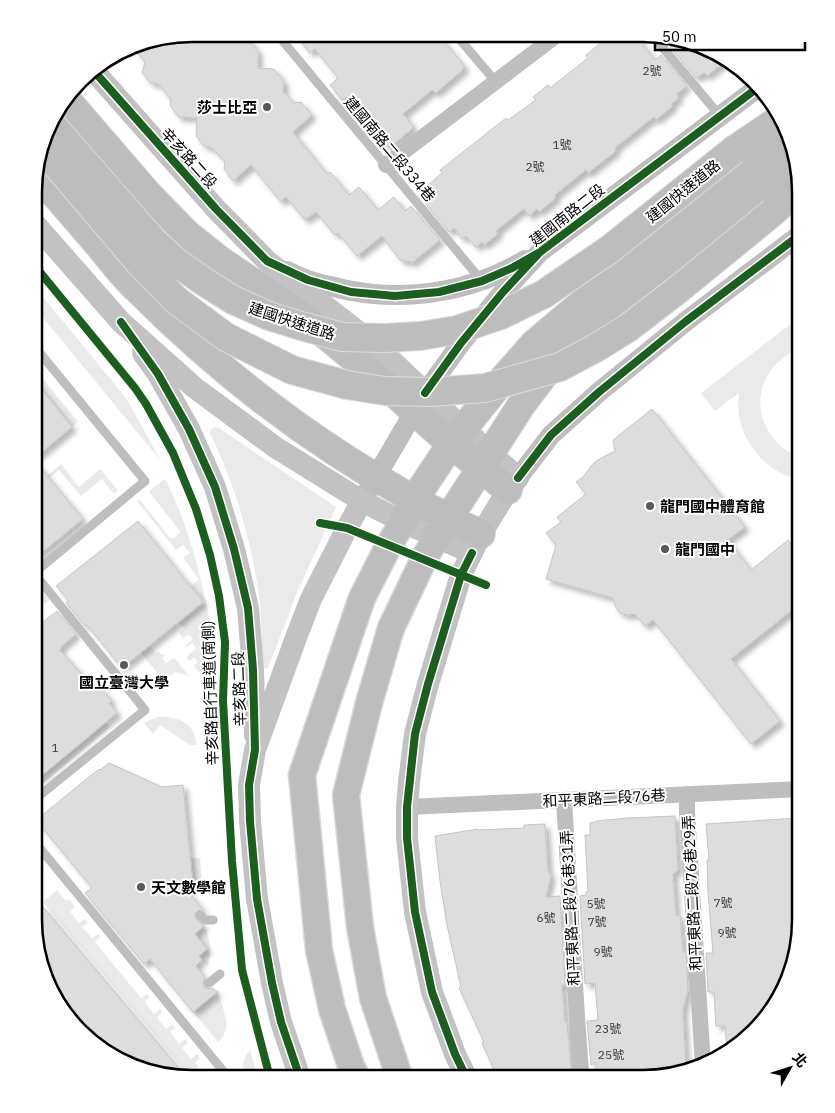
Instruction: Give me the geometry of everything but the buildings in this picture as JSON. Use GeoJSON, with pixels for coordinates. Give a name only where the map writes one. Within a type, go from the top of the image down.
{"type":"FeatureCollection","features":[{"type":"Feature","properties":{"kind":"highway"},"geometry":{"type":"LineString","coordinates":[[71,105],[148,193],[187,234],[221,261],[299,313],[382,382],[420,402],[513,484]]}},
{"type":"Feature","properties":{"kind":"highway","name":"建國快速道路"},"geometry":{"type":"LineString","coordinates":[[56,130],[153,241],[176,262],[203,281],[233,300],[293,324],[342,337],[384,338],[420,336],[457,330],[501,315],[544,294],[610,249],[734,150],[775,122]]}},
{"type":"Feature","properties":{"kind":"highway","name":"建國快速道路"},"geometry":{"type":"LineString","coordinates":[[409,511],[458,437],[504,378],[534,344],[632,261],[783,139]]}},
{"type":"Feature","properties":{"kind":"highway"},"geometry":{"type":"LineString","coordinates":[[48,155],[139,262],[176,300],[226,337],[292,370],[347,385],[385,391],[430,392],[485,388],[560,367],[628,328],[774,212],[792,195]]}},
{"type":"Feature","properties":{"kind":"highway"},"geometry":{"type":"LineString","coordinates":[[443,528],[522,404],[553,363],[591,324],[646,278],[790,167]]}},
{"type":"Feature","properties":{"kind":"highway"},"geometry":{"type":"LineString","coordinates":[[43,181],[135,288],[224,371],[322,444],[376,478],[409,511],[476,544]]}},
{"type":"Feature","properties":{"kind":"main road","name":"辛亥路二段"},"geometry":{"type":"LineString","coordinates":[[98,77],[216,208],[267,261],[374,344],[420,402]]}},
{"type":"Feature","properties":{"kind":"main road","name":"辛亥路二段"},"geometry":{"type":"LineString","coordinates":[[42,232],[121,322],[158,374],[190,429],[215,487],[234,548],[248,608],[253,670],[255,750]]}},
{"type":"Feature","properties":{"kind":"main road","name":"辛亥路二段"},"geometry":{"type":"LineString","coordinates":[[121,322],[195,388],[275,447],[362,502],[409,511]]}},
{"type":"Feature","properties":{"kind":"main road"},"geometry":{"type":"LineString","coordinates":[[463,1070],[432,992],[415,912],[407,838],[407,807],[415,734],[461,576],[476,544],[513,484]]}},
{"type":"Feature","properties":{"kind":"main road","name":"辛亥路二段"},"geometry":{"type":"LineString","coordinates":[[297,1070],[281,1022],[257,899],[248,785],[255,750],[282,672],[311,599],[362,502]]}},
{"type":"Feature","properties":{"kind":"main road"},"geometry":{"type":"LineString","coordinates":[[354,1070],[332,1009],[319,950],[302,775],[362,598],[409,511]]}},
{"type":"Feature","properties":{"kind":"main road"},"geometry":{"type":"LineString","coordinates":[[397,1070],[373,998],[360,927],[346,796],[369,703],[391,628],[424,559],[443,528]]}},
{"type":"Feature","properties":{"kind":"street"},"geometry":{"type":"LineString","coordinates":[[386,165],[548,42]]}},
{"type":"Feature","properties":{"kind":"street","name":"建國南路二段"},"geometry":{"type":"LineString","coordinates":[[362,502],[420,402],[461,343],[503,292],[540,252],[753,92]]}},
{"type":"Feature","properties":{"kind":"street"},"geometry":{"type":"LineString","coordinates":[[513,484],[552,434],[600,392],[685,322],[792,241]]}},
{"type":"Feature","properties":{"kind":"street"},"geometry":{"type":"LineString","coordinates":[[267,261],[308,280],[351,292],[395,296],[439,292],[482,281],[512,268],[540,252]]}},
{"type":"Feature","properties":{"kind":"street","name":"和平東路二段76巷"},"geometry":{"type":"LineString","coordinates":[[407,807],[792,789]]}},
{"type":"Feature","properties":{"kind":"street","name":"和平東路二段76巷29弄"},"geometry":{"type":"LineString","coordinates":[[687,794],[697,992],[702,1058]]}},
{"type":"Feature","properties":{"kind":"street","name":"和平東路二段76巷31弄"},"geometry":{"type":"LineString","coordinates":[[564,800],[581,1070]]}},
{"type":"Feature","properties":{"kind":"lane"},"geometry":{"type":"LineString","coordinates":[[463,42],[496,82]]}},
{"type":"Feature","properties":{"kind":"lane","name":"建國南路二段334巷"},"geometry":{"type":"LineString","coordinates":[[284,43],[482,281]]}},
{"type":"Feature","properties":{"kind":"lane"},"geometry":{"type":"LineString","coordinates":[[659,44],[720,116]]}},
{"type":"Feature","properties":{"kind":"lane"},"geometry":{"type":"LineString","coordinates":[[42,355],[146,481],[42,566]]}},
{"type":"Feature","properties":{"kind":"lane"},"geometry":{"type":"LineString","coordinates":[[42,583],[145,710],[42,794]]}},
{"type":"Feature","properties":{"kind":"lane"},"geometry":{"type":"LineString","coordinates":[[42,851],[221,1070]]}},
{"type":"Feature","properties":{"kind":"lane"},"geometry":{"type":"LineString","coordinates":[[201,916],[205,920],[213,920]]}},
{"type":"Feature","properties":{"kind":"lane"},"geometry":{"type":"LineString","coordinates":[[209,983],[220,974]]}},
{"type":"Feature","properties":{"kind":"shaded area"},"geometry":{"type":"Polygon","coordinates":[[[42,296],[126,398],[161,461],[42,316],[42,296]]]}},
{"type":"Feature","properties":{"kind":"shaded area"},"geometry":{"type":"Polygon","coordinates":[[[792,323],[792,352],[769,373],[763,385],[760,398],[764,423],[770,434],[779,444],[792,454],[792,478],[769,466],[753,449],[742,428],[739,416],[739,393],[715,411],[701,393],[792,323]]]}},
{"type":"Feature","properties":{"kind":"shaded area"},"geometry":{"type":"Polygon","coordinates":[[[42,378],[78,422],[72,427],[42,390],[42,378]]]}},
{"type":"Feature","properties":{"kind":"shaded area"},"geometry":{"type":"Polygon","coordinates":[[[214,427],[219,428],[336,507],[296,595],[268,668],[265,669],[262,666],[261,613],[253,561],[228,473],[210,433],[214,427]]]}},
{"type":"Feature","properties":{"kind":"shaded area"},"geometry":{"type":"Polygon","coordinates":[[[61,464],[79,487],[100,469],[118,490],[114,494],[102,479],[81,496],[59,470],[49,478],[47,476],[61,464]]]}},
{"type":"Feature","properties":{"kind":"shaded area"},"geometry":{"type":"Polygon","coordinates":[[[165,479],[184,524],[206,603],[212,633],[217,694],[194,666],[198,662],[194,657],[190,661],[186,657],[197,648],[192,643],[185,646],[193,639],[189,634],[183,638],[179,633],[184,629],[179,623],[205,603],[191,586],[199,579],[183,558],[190,553],[183,545],[176,550],[137,501],[141,501],[170,538],[174,538],[180,531],[149,491],[165,479]]]}},
{"type":"Feature","properties":{"kind":"shaded area"},"geometry":{"type":"Polygon","coordinates":[[[42,590],[50,600],[45,604],[42,601],[42,590]]]}},
{"type":"Feature","properties":{"kind":"shaded area"},"geometry":{"type":"Polygon","coordinates":[[[151,647],[156,653],[158,651],[165,655],[162,658],[166,663],[174,658],[189,676],[175,672],[164,681],[160,677],[165,674],[163,672],[159,675],[141,653],[151,647]]]}},
{"type":"Feature","properties":{"kind":"shaded area"},"geometry":{"type":"Polygon","coordinates":[[[217,706],[215,745],[211,731],[201,719],[217,706]]]}},
{"type":"Feature","properties":{"kind":"shaded area"},"geometry":{"type":"Polygon","coordinates":[[[157,717],[178,719],[184,722],[193,731],[196,745],[190,745],[160,725],[153,734],[144,723],[157,717]]]}},
{"type":"Feature","properties":{"kind":"shaded area"},"geometry":{"type":"Polygon","coordinates":[[[106,722],[110,727],[42,784],[42,775],[106,722]]]}},
{"type":"Feature","properties":{"kind":"shaded area"},"geometry":{"type":"Polygon","coordinates":[[[190,858],[200,858],[202,886],[191,887],[193,885],[190,858]]]}},
{"type":"Feature","properties":{"kind":"shaded area"},"geometry":{"type":"Polygon","coordinates":[[[57,890],[65,900],[70,900],[75,907],[70,912],[79,923],[85,919],[88,922],[82,927],[92,938],[98,934],[100,937],[95,942],[141,998],[147,994],[150,997],[145,1002],[154,1014],[160,1009],[163,1013],[157,1017],[166,1029],[172,1024],[175,1028],[170,1032],[179,1044],[185,1039],[188,1042],[182,1048],[191,1059],[197,1054],[200,1058],[195,1063],[201,1070],[184,1070],[43,902],[57,890]]]}},
{"type":"Feature","properties":{"kind":"shaded area"},"geometry":{"type":"Polygon","coordinates":[[[204,926],[210,946],[210,957],[207,966],[199,956],[207,949],[195,934],[204,926]]]}},
{"type":"Feature","properties":{"kind":"shaded area"},"geometry":{"type":"Polygon","coordinates":[[[218,991],[226,1025],[223,1037],[218,1042],[193,1012],[218,991]]]}},
{"type":"Feature","properties":{"kind":"shaded area"},"geometry":{"type":"Polygon","coordinates":[[[250,1050],[256,1070],[243,1070],[246,1056],[250,1050]]]}},
{"type":"Feature","properties":{"kind":"cycle path"},"geometry":{"type":"LineString","coordinates":[[99,76],[216,209],[267,261],[308,280],[351,292],[395,296],[439,292],[482,281],[512,268],[540,252]]}},
{"type":"Feature","properties":{"kind":"cycle path"},"geometry":{"type":"LineString","coordinates":[[425,393],[461,343],[503,292],[540,252],[753,92]]}},
{"type":"Feature","properties":{"kind":"cycle path"},"geometry":{"type":"LineString","coordinates":[[518,478],[551,435],[599,392],[685,322],[792,241]]}},
{"type":"Feature","properties":{"kind":"cycle path","name":"辛亥路自行車道(南側)"},"geometry":{"type":"LineString","coordinates":[[42,275],[146,404],[173,453],[196,509],[210,555],[219,596],[225,642],[223,701],[232,861],[242,970],[268,1070]]}},
{"type":"Feature","properties":{"kind":"cycle path"},"geometry":{"type":"LineString","coordinates":[[121,322],[158,374],[189,429],[215,487],[234,549],[248,608],[253,670],[255,750],[249,785],[250,821],[257,899],[281,1022],[297,1070]]}},
{"type":"Feature","properties":{"kind":"cycle path"},"geometry":{"type":"LineString","coordinates":[[320,523],[347,528],[486,585]]}},
{"type":"Feature","properties":{"kind":"cycle path"},"geometry":{"type":"LineString","coordinates":[[463,1070],[432,992],[415,912],[407,838],[407,807],[415,734],[461,575],[472,553]]}},
{"type":"Feature","properties":{"kind":"place","name":"莎士比亞"},"geometry":{"type":"Point","coordinates":[267,107]}},
{"type":"Feature","properties":{"kind":"place","name":"龍門國中體育館"},"geometry":{"type":"Point","coordinates":[650,506]}},
{"type":"Feature","properties":{"kind":"place","name":"龍門國中"},"geometry":{"type":"Point","coordinates":[665,549]}},
{"type":"Feature","properties":{"kind":"place","name":"國立臺灣大學"},"geometry":{"type":"Point","coordinates":[124,665]}},
{"type":"Feature","properties":{"kind":"place","name":"天文數學館"},"geometry":{"type":"Point","coordinates":[141,887]}}]}
